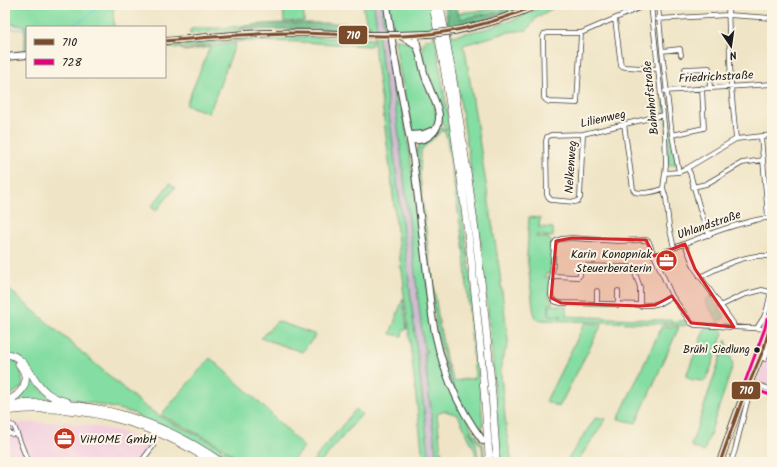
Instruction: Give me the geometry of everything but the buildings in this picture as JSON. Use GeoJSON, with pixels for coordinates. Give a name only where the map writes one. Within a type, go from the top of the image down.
{"type":"FeatureCollection","features":[{"type":"Feature","properties":{"kind":"highway"},"geometry":{"type":"LineString","coordinates":[[433,5],[451,109],[468,231],[479,322],[486,442],[491,456],[496,462]]}},
{"type":"Feature","properties":{"kind":"highway"},"geometry":{"type":"LineString","coordinates":[[440,5],[461,126],[475,228],[488,351],[491,456]]}},
{"type":"Feature","properties":{"kind":"highway"},"geometry":{"type":"LineString","coordinates":[[5,353],[12,354],[22,361],[36,381],[48,393],[73,405]]}},
{"type":"Feature","properties":{"kind":"highway"},"geometry":{"type":"LineString","coordinates":[[5,357],[14,360],[20,365],[24,373],[25,381],[23,389],[17,396],[5,404]]}},
{"type":"Feature","properties":{"kind":"highway"},"geometry":{"type":"LineString","coordinates":[[5,404],[43,403],[73,405],[111,412],[146,422],[169,431],[200,448],[221,462]]}},
{"type":"Feature","properties":{"kind":"highway"},"geometry":{"type":"LineString","coordinates":[[5,411],[50,409],[111,417],[166,436],[212,462]]}},
{"type":"Feature","properties":{"kind":"main road"},"geometry":{"type":"LineString","coordinates":[[387,5],[394,54],[413,157],[432,316],[437,342],[445,372],[452,390],[465,414],[486,442]]}},
{"type":"Feature","properties":{"kind":"main road"},"geometry":{"type":"LineString","coordinates":[[166,41],[237,34],[271,33],[419,35],[454,31],[485,24],[537,5]]}},
{"type":"Feature","properties":{"kind":"main road"},"geometry":{"type":"LineString","coordinates":[[398,35],[412,42],[417,47],[424,74],[438,110],[439,120],[432,134],[421,140],[410,138]]}},
{"type":"Feature","properties":{"kind":"main road"},"geometry":{"type":"LineString","coordinates":[[417,47],[419,35]]}},
{"type":"Feature","properties":{"kind":"main road"},"geometry":{"type":"LineString","coordinates":[[419,35],[420,56]]}},
{"type":"Feature","properties":{"kind":"main road"},"geometry":{"type":"LineString","coordinates":[[5,57],[26,55]]}},
{"type":"Feature","properties":{"kind":"main road"},"geometry":{"type":"LineString","coordinates":[[410,138],[424,134],[436,128]]}},
{"type":"Feature","properties":{"kind":"main road"},"geometry":{"type":"LineString","coordinates":[[413,157],[421,140]]}},
{"type":"Feature","properties":{"kind":"main road"},"geometry":{"type":"LineString","coordinates":[[720,462],[770,330],[772,319]]}},
{"type":"Feature","properties":{"kind":"street","name":"Bahnhofstraße"},"geometry":{"type":"LineString","coordinates":[[651,5],[666,147],[663,188],[674,248]]}},
{"type":"Feature","properties":{"kind":"street"},"geometry":{"type":"LineString","coordinates":[[581,33],[577,103],[549,102],[544,98],[544,34],[581,33],[644,6],[651,5]]}},
{"type":"Feature","properties":{"kind":"street","name":"Bahnhofstraße"},"geometry":{"type":"LineString","coordinates":[[658,5],[672,135],[678,172]]}},
{"type":"Feature","properties":{"kind":"street"},"geometry":{"type":"LineString","coordinates":[[728,5],[731,86],[736,139]]}},
{"type":"Feature","properties":{"kind":"street"},"geometry":{"type":"LineString","coordinates":[[652,20],[728,15],[772,18]]}},
{"type":"Feature","properties":{"kind":"street"},"geometry":{"type":"LineString","coordinates":[[615,19],[621,66],[658,69]]}},
{"type":"Feature","properties":{"kind":"street"},"geometry":{"type":"LineString","coordinates":[[662,51],[680,49],[681,55]]}},
{"type":"Feature","properties":{"kind":"street"},"geometry":{"type":"LineString","coordinates":[[685,69],[709,68],[710,88]]}},
{"type":"Feature","properties":{"kind":"street","name":"Friedrichstraße"},"geometry":{"type":"LineString","coordinates":[[661,91],[772,84]]}},
{"type":"Feature","properties":{"kind":"street"},"geometry":{"type":"LineString","coordinates":[[672,135],[704,128],[702,88]]}},
{"type":"Feature","properties":{"kind":"street","name":"Lilienweg"},"geometry":{"type":"LineString","coordinates":[[549,198],[547,195],[547,137],[551,135],[583,134],[663,115]]}},
{"type":"Feature","properties":{"kind":"street"},"geometry":{"type":"LineString","coordinates":[[624,124],[632,189],[639,193],[660,191],[663,188]]}},
{"type":"Feature","properties":{"kind":"street","name":"Nelkenweg"},"geometry":{"type":"LineString","coordinates":[[549,198],[551,200],[575,202],[580,198],[583,134]]}},
{"type":"Feature","properties":{"kind":"street"},"geometry":{"type":"LineString","coordinates":[[665,173],[678,172],[687,168],[736,139],[772,135]]}},
{"type":"Feature","properties":{"kind":"street"},"geometry":{"type":"LineString","coordinates":[[761,137],[770,217]]}},
{"type":"Feature","properties":{"kind":"street"},"geometry":{"type":"LineString","coordinates":[[694,187],[706,184],[742,163],[763,160]]}},
{"type":"Feature","properties":{"kind":"street"},"geometry":{"type":"LineString","coordinates":[[687,168],[690,173],[701,213],[709,235]]}},
{"type":"Feature","properties":{"kind":"street","name":"Uhlandstraße"},"geometry":{"type":"LineString","coordinates":[[654,256],[737,224],[770,217]]}},
{"type":"Feature","properties":{"kind":"street"},"geometry":{"type":"LineString","coordinates":[[672,296],[655,304],[640,306],[554,302],[551,298],[554,244],[556,241],[561,239],[572,238],[617,241],[646,240],[649,242],[672,296],[691,324],[770,330]]}},
{"type":"Feature","properties":{"kind":"street"},"geometry":{"type":"LineString","coordinates":[[685,244],[695,269],[734,327]]}},
{"type":"Feature","properties":{"kind":"street"},"geometry":{"type":"LineString","coordinates":[[700,277],[746,258],[761,255],[772,257]]}},
{"type":"Feature","properties":{"kind":"street"},"geometry":{"type":"LineString","coordinates":[[552,276],[578,277],[582,266],[633,268],[640,287],[640,306]]}},
{"type":"Feature","properties":{"kind":"street"},"geometry":{"type":"LineString","coordinates":[[720,306],[743,295],[771,289],[767,309],[757,328]]}},
{"type":"Feature","properties":{"kind":"street"},"geometry":{"type":"LineString","coordinates":[[597,291],[597,304]]}},
{"type":"Feature","properties":{"kind":"street"},"geometry":{"type":"LineString","coordinates":[[618,291],[618,305]]}},
{"type":"Feature","properties":{"kind":"street"},"geometry":{"type":"LineString","coordinates":[[760,357],[765,359],[772,339]]}},
{"type":"Feature","properties":{"kind":"street"},"geometry":{"type":"LineString","coordinates":[[750,382],[772,390]]}},
{"type":"Feature","properties":{"kind":"street"},"geometry":{"type":"LineString","coordinates":[[731,462],[748,398]]}},
{"type":"Feature","properties":{"kind":"street"},"geometry":{"type":"LineString","coordinates":[[734,422],[742,424]]}},
{"type":"Feature","properties":{"kind":"street"},"geometry":{"type":"LineString","coordinates":[[17,435],[28,462]]}},
{"type":"Feature","properties":{"kind":"street"},"geometry":{"type":"LineString","coordinates":[[141,462],[154,446]]}},
{"type":"Feature","properties":{"kind":"highlighted area"},"geometry":{"type":"Polygon","coordinates":[[[572,238],[646,240],[654,256],[685,244],[695,269],[734,327],[691,323],[672,296],[655,305],[640,306],[561,303],[551,298],[556,241],[572,238]]]}},
{"type":"Feature","properties":{"kind":"shaded area"},"geometry":{"type":"Polygon","coordinates":[[[374,5],[381,5],[391,72],[424,349],[426,349],[427,352],[424,353],[437,462],[430,462],[391,129],[374,5]]]}},
{"type":"Feature","properties":{"kind":"shaded area"},"geometry":{"type":"Polygon","coordinates":[[[766,358],[772,360],[772,386],[758,381],[766,358]]]}},
{"type":"Feature","properties":{"kind":"shaded area"},"geometry":{"type":"Polygon","coordinates":[[[13,420],[14,423],[57,422],[81,424],[123,432],[153,446],[140,462],[5,462],[5,422],[13,420]]]}},
{"type":"Feature","properties":{"kind":"green space"},"geometry":{"type":"Polygon","coordinates":[[[5,5],[113,5],[114,26],[26,26],[25,53],[25,26],[11,24],[5,21],[5,5]]]}},
{"type":"Feature","properties":{"kind":"green space"},"geometry":{"type":"Polygon","coordinates":[[[283,5],[303,5],[304,21],[284,22],[283,5]]]}},
{"type":"Feature","properties":{"kind":"green space"},"geometry":{"type":"Polygon","coordinates":[[[374,5],[391,129],[430,462],[422,450],[403,287],[404,284],[373,30],[366,20],[363,8],[364,6],[374,5]]]}},
{"type":"Feature","properties":{"kind":"green space"},"geometry":{"type":"Polygon","coordinates":[[[381,5],[385,5],[409,148],[434,339],[471,428],[483,445],[485,462],[483,462],[482,447],[469,430],[476,443],[479,462],[476,462],[475,451],[458,415],[445,411],[437,414],[442,462],[437,462],[424,352],[427,352],[426,349],[424,349],[395,102],[381,5]]]}},
{"type":"Feature","properties":{"kind":"green space"},"geometry":{"type":"Polygon","coordinates":[[[389,5],[430,5],[467,246],[476,335],[483,438],[475,427],[452,385],[437,335],[417,170],[417,151],[420,144],[440,128],[445,130],[447,129],[442,123],[428,79],[423,55],[423,46],[426,39],[434,38],[432,30],[394,32],[389,5]],[[442,131],[421,151],[420,175],[428,247],[440,329],[447,363],[454,381],[475,378],[463,244],[445,132],[442,131]]]}},
{"type":"Feature","properties":{"kind":"green space"},"geometry":{"type":"Polygon","coordinates":[[[444,5],[447,5],[449,14],[448,20],[452,36],[485,29],[515,19],[546,5],[559,5],[537,17],[527,30],[509,32],[463,45],[463,49],[465,49],[499,267],[508,340],[508,345],[502,359],[501,375],[507,437],[512,462],[502,462],[499,453],[486,287],[475,198],[444,5]]]}},
{"type":"Feature","properties":{"kind":"green space"},"geometry":{"type":"Polygon","coordinates":[[[447,5],[457,5],[458,13],[461,19],[499,12],[505,9],[510,10],[480,21],[449,27],[447,5]]]}},
{"type":"Feature","properties":{"kind":"green space"},"geometry":{"type":"Polygon","coordinates":[[[508,5],[528,5],[492,18],[456,26],[485,19],[509,10],[505,9],[499,12],[461,19],[458,13],[490,10],[508,5]]]}},
{"type":"Feature","properties":{"kind":"green space"},"geometry":{"type":"Polygon","coordinates":[[[259,24],[365,24],[369,26],[371,31],[239,29],[259,24]]]}},
{"type":"Feature","properties":{"kind":"green space"},"geometry":{"type":"Polygon","coordinates":[[[254,25],[241,28],[239,29],[240,30],[189,33],[191,29],[196,28],[254,25]]]}},
{"type":"Feature","properties":{"kind":"green space"},"geometry":{"type":"Polygon","coordinates":[[[262,37],[372,39],[372,45],[255,41],[222,42],[185,47],[185,43],[262,37]]]}},
{"type":"Feature","properties":{"kind":"green space"},"geometry":{"type":"Polygon","coordinates":[[[395,39],[408,43],[415,48],[435,107],[437,118],[433,126],[428,130],[416,132],[412,130],[398,62],[395,39]]]}},
{"type":"Feature","properties":{"kind":"green space"},"geometry":{"type":"Polygon","coordinates":[[[236,43],[209,113],[186,105],[210,47],[185,51],[179,48],[166,48],[166,45],[176,44],[186,50],[236,43]]]}},
{"type":"Feature","properties":{"kind":"green space"},"geometry":{"type":"Polygon","coordinates":[[[663,96],[666,96],[676,165],[668,165],[668,141],[663,96]]]}},
{"type":"Feature","properties":{"kind":"green space"},"geometry":{"type":"Polygon","coordinates":[[[170,183],[175,188],[156,211],[151,207],[170,183]]]}},
{"type":"Feature","properties":{"kind":"green space"},"geometry":{"type":"Polygon","coordinates":[[[529,217],[540,218],[539,227],[553,228],[553,237],[537,235],[536,237],[549,238],[552,242],[550,274],[546,274],[544,277],[550,277],[549,297],[553,303],[549,303],[549,315],[550,305],[566,306],[566,316],[684,320],[687,323],[685,326],[671,324],[537,319],[534,316],[527,255],[529,217]]]}},
{"type":"Feature","properties":{"kind":"green space"},"geometry":{"type":"Polygon","coordinates":[[[5,286],[143,405],[171,422],[220,447],[222,450],[218,455],[219,456],[225,450],[240,462],[225,462],[214,454],[214,451],[211,452],[133,413],[60,397],[49,391],[5,351],[5,286]]]}},
{"type":"Feature","properties":{"kind":"green space"},"geometry":{"type":"Polygon","coordinates":[[[711,296],[725,317],[718,322],[705,301],[711,296]]]}},
{"type":"Feature","properties":{"kind":"green space"},"geometry":{"type":"Polygon","coordinates":[[[403,299],[407,329],[403,331],[402,336],[390,334],[403,299]]]}},
{"type":"Feature","properties":{"kind":"green space"},"geometry":{"type":"Polygon","coordinates":[[[277,321],[316,335],[302,352],[261,338],[277,321]]]}},
{"type":"Feature","properties":{"kind":"green space"},"geometry":{"type":"Polygon","coordinates":[[[585,323],[602,324],[559,407],[546,401],[585,323]]]}},
{"type":"Feature","properties":{"kind":"green space"},"geometry":{"type":"Polygon","coordinates":[[[662,326],[679,327],[636,423],[618,419],[662,326]]]}},
{"type":"Feature","properties":{"kind":"green space"},"geometry":{"type":"Polygon","coordinates":[[[705,328],[721,329],[723,333],[705,381],[692,380],[686,376],[705,328]]]}},
{"type":"Feature","properties":{"kind":"green space"},"geometry":{"type":"Polygon","coordinates":[[[726,340],[733,365],[704,452],[691,446],[726,340]]]}},
{"type":"Feature","properties":{"kind":"green space"},"geometry":{"type":"Polygon","coordinates":[[[5,354],[21,362],[40,388],[56,400],[13,401],[22,393],[26,386],[27,374],[21,364],[5,356],[5,354]]]}},
{"type":"Feature","properties":{"kind":"green space"},"geometry":{"type":"Polygon","coordinates":[[[5,358],[18,364],[21,371],[23,386],[5,400],[5,358]]]}},
{"type":"Feature","properties":{"kind":"green space"},"geometry":{"type":"Polygon","coordinates":[[[210,358],[261,404],[304,447],[291,462],[242,462],[203,436],[161,415],[210,358]]]}},
{"type":"Feature","properties":{"kind":"green space"},"geometry":{"type":"Polygon","coordinates":[[[356,409],[362,414],[321,462],[312,462],[356,409]]]}},
{"type":"Feature","properties":{"kind":"green space"},"geometry":{"type":"Polygon","coordinates":[[[596,417],[606,419],[577,462],[566,462],[596,417]]]}},
{"type":"Feature","properties":{"kind":"waterway"},"geometry":{"type":"LineString","coordinates":[[69,26],[79,22],[101,5]]}},
{"type":"Feature","properties":{"kind":"waterway"},"geometry":{"type":"LineString","coordinates":[[5,27],[26,29]]}},
{"type":"Feature","properties":{"kind":"transit line","name":"710"},"geometry":{"type":"LineString","coordinates":[[166,41],[279,33],[389,36],[420,35],[488,23],[537,5]]}},
{"type":"Feature","properties":{"kind":"transit line","name":"728"},"geometry":{"type":"LineString","coordinates":[[767,318],[765,328],[745,382],[748,387],[770,395]]}},
{"type":"Feature","properties":{"kind":"transit line","name":"710"},"geometry":{"type":"LineString","coordinates":[[720,462],[741,403],[764,348],[772,319]]}},
{"type":"Feature","properties":{"kind":"place","name":"Karin Konopniak Steuerberaterin"},"geometry":{"type":"Point","coordinates":[667,261]}},
{"type":"Feature","properties":{"kind":"place","name":"Brühl Siedlung"},"geometry":{"type":"Point","coordinates":[757,350]}},
{"type":"Feature","properties":{"kind":"place","name":"ViHOME GmbH"},"geometry":{"type":"Point","coordinates":[64,439]}}]}
